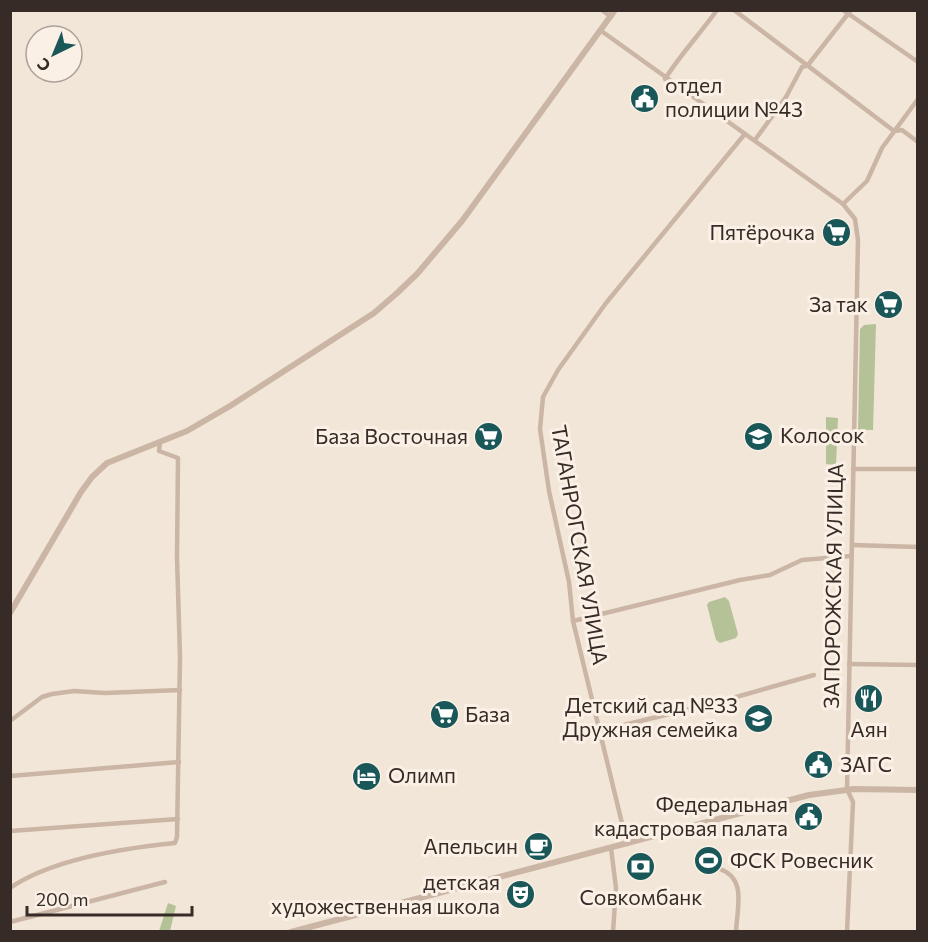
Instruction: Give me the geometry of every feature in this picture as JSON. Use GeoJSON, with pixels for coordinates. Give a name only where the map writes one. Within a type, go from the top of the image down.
{"type":"FeatureCollection","features":[{"type":"Feature","properties":{"kind":"street"},"geometry":{"type":"LineString","coordinates":[[10,613],[92,477],[107,463],[195,426],[276,377],[374,313],[411,281],[462,221],[613,14],[602,10]]}},
{"type":"Feature","properties":{"kind":"street"},"geometry":{"type":"LineString","coordinates":[[665,79],[676,60],[689,49],[717,10]]}},
{"type":"Feature","properties":{"kind":"street"},"geometry":{"type":"LineString","coordinates":[[734,10],[894,131],[902,130],[918,142]]}},
{"type":"Feature","properties":{"kind":"street"},"geometry":{"type":"LineString","coordinates":[[755,140],[786,97],[802,67],[808,64],[847,12],[918,62]]}},
{"type":"Feature","properties":{"kind":"street"},"geometry":{"type":"LineString","coordinates":[[600,30],[665,79],[744,135],[755,140],[843,204],[867,181],[882,148],[918,99]]}},
{"type":"Feature","properties":{"kind":"street","name":"ТАГАНРОГСКАЯ УЛИЦА"},"geometry":{"type":"LineString","coordinates":[[627,844],[573,621],[569,582],[549,491],[540,429],[543,397],[564,361],[606,303],[744,135]]}},
{"type":"Feature","properties":{"kind":"street","name":"ЗАПОРОЖСКАЯ УЛИЦА"},"geometry":{"type":"LineString","coordinates":[[843,204],[855,219],[858,240],[847,789],[853,802],[848,932]]}},
{"type":"Feature","properties":{"kind":"street"},"geometry":{"type":"LineString","coordinates":[[10,888],[29,875],[126,848],[174,843],[177,837],[180,690],[178,458],[159,451],[160,441]]}},
{"type":"Feature","properties":{"kind":"street"},"geometry":{"type":"LineString","coordinates":[[853,469],[918,469]]}},
{"type":"Feature","properties":{"kind":"street"},"geometry":{"type":"LineString","coordinates":[[852,545],[918,547]]}},
{"type":"Feature","properties":{"kind":"street"},"geometry":{"type":"LineString","coordinates":[[573,621],[740,580],[770,575],[802,560],[851,556]]}},
{"type":"Feature","properties":{"kind":"street"},"geometry":{"type":"LineString","coordinates":[[849,664],[918,665]]}},
{"type":"Feature","properties":{"kind":"street"},"geometry":{"type":"LineString","coordinates":[[598,731],[715,703],[814,675]]}},
{"type":"Feature","properties":{"kind":"street"},"geometry":{"type":"LineString","coordinates":[[10,721],[42,697],[52,694],[74,691],[180,690]]}},
{"type":"Feature","properties":{"kind":"street"},"geometry":{"type":"LineString","coordinates":[[10,776],[179,762]]}},
{"type":"Feature","properties":{"kind":"street"},"geometry":{"type":"LineString","coordinates":[[291,932],[318,928],[808,795],[847,789],[918,790]]}},
{"type":"Feature","properties":{"kind":"street"},"geometry":{"type":"LineString","coordinates":[[10,831],[177,819]]}},
{"type":"Feature","properties":{"kind":"street"},"geometry":{"type":"LineString","coordinates":[[611,848],[616,888],[613,932]]}},
{"type":"Feature","properties":{"kind":"street"},"geometry":{"type":"LineString","coordinates":[[720,869],[732,873],[738,882],[736,932]]}},
{"type":"Feature","properties":{"kind":"street"},"geometry":{"type":"LineString","coordinates":[[10,922],[165,882]]}},
{"type":"Feature","properties":{"kind":"green space"},"geometry":{"type":"Polygon","coordinates":[[[876,324],[873,430],[858,430],[860,329],[864,325],[876,324]]]}},
{"type":"Feature","properties":{"kind":"green space"},"geometry":{"type":"Polygon","coordinates":[[[826,417],[838,418],[836,465],[826,464],[826,417]]]}},
{"type":"Feature","properties":{"kind":"green space"},"geometry":{"type":"Polygon","coordinates":[[[725,597],[729,601],[738,634],[736,638],[720,643],[716,640],[707,605],[709,602],[725,597]]]}},
{"type":"Feature","properties":{"kind":"green space"},"geometry":{"type":"Polygon","coordinates":[[[168,903],[176,906],[170,931],[159,931],[168,903]]]}},
{"type":"Feature","properties":{"kind":"place","name":"отдел полиции №43"},"geometry":{"type":"Point","coordinates":[644,98]}},
{"type":"Feature","properties":{"kind":"place","name":"Пятёрочка"},"geometry":{"type":"Point","coordinates":[836,233]}},
{"type":"Feature","properties":{"kind":"place","name":"За так"},"geometry":{"type":"Point","coordinates":[889,305]}},
{"type":"Feature","properties":{"kind":"place","name":"Колосок"},"geometry":{"type":"Point","coordinates":[759,436]}},
{"type":"Feature","properties":{"kind":"place","name":"База Восточная"},"geometry":{"type":"Point","coordinates":[489,437]}},
{"type":"Feature","properties":{"kind":"place","name":"Аян"},"geometry":{"type":"Point","coordinates":[869,699]}},
{"type":"Feature","properties":{"kind":"place","name":"База"},"geometry":{"type":"Point","coordinates":[444,715]}},
{"type":"Feature","properties":{"kind":"place","name":"Детский сад №33 Дружная семейка"},"geometry":{"type":"Point","coordinates":[759,718]}},
{"type":"Feature","properties":{"kind":"place","name":"ЗАГС"},"geometry":{"type":"Point","coordinates":[819,765]}},
{"type":"Feature","properties":{"kind":"place","name":"Олимп"},"geometry":{"type":"Point","coordinates":[367,776]}},
{"type":"Feature","properties":{"kind":"place","name":"Федеральная кадастровая палата"},"geometry":{"type":"Point","coordinates":[809,817]}},
{"type":"Feature","properties":{"kind":"place","name":"Апельсин"},"geometry":{"type":"Point","coordinates":[539,847]}},
{"type":"Feature","properties":{"kind":"place","name":"ФСК Ровесник"},"geometry":{"type":"Point","coordinates":[709,861]}},
{"type":"Feature","properties":{"kind":"place","name":"Совкомбанк"},"geometry":{"type":"Point","coordinates":[641,867]}},
{"type":"Feature","properties":{"kind":"place","name":"детская художественная школа"},"geometry":{"type":"Point","coordinates":[521,895]}}]}
